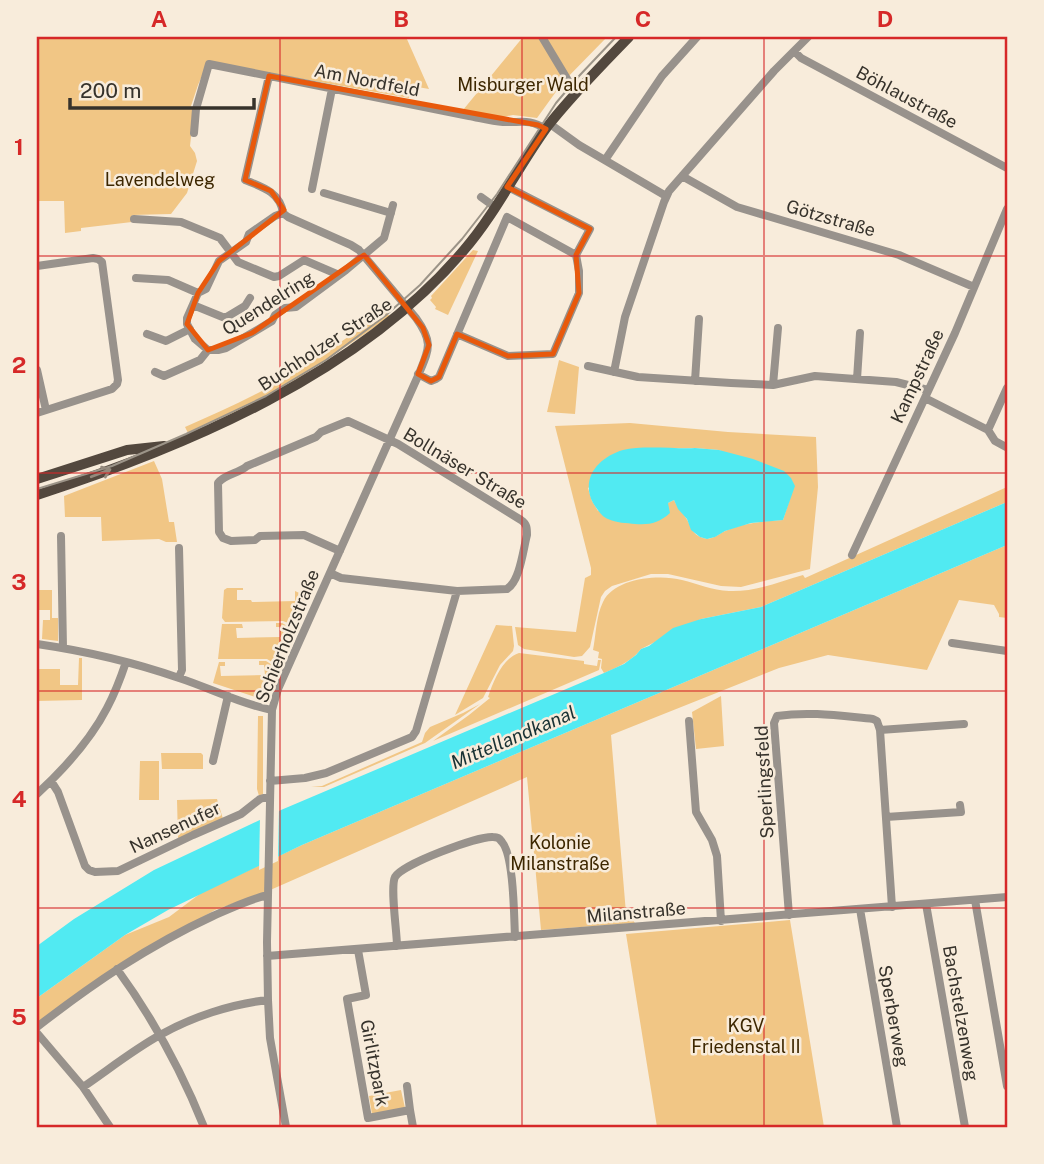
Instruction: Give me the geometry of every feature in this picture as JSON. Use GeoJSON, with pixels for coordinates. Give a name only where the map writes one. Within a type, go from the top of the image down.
{"type":"FeatureCollection","features":[{"type":"Feature","properties":{"kind":"main road","name":"Buchholzer Straße"},"geometry":{"type":"LineString","coordinates":[[37,495],[175,444],[242,413],[292,387],[357,346],[408,309],[467,248],[548,126],[629,37]]}},
{"type":"Feature","properties":{"kind":"main road","name":"Buchholzer Straße"},"geometry":{"type":"LineString","coordinates":[[37,479],[127,450],[175,444]]}},
{"type":"Feature","properties":{"kind":"street"},"geometry":{"type":"LineString","coordinates":[[542,37],[569,82],[578,91]]}},
{"type":"Feature","properties":{"kind":"street"},"geometry":{"type":"LineString","coordinates":[[605,160],[662,76],[697,37]]}},
{"type":"Feature","properties":{"kind":"street"},"geometry":{"type":"LineString","coordinates":[[614,372],[625,317],[666,196],[774,71],[807,37]]}},
{"type":"Feature","properties":{"kind":"street","name":"Böhlaustraße"},"geometry":{"type":"LineString","coordinates":[[794,51],[802,58],[1007,169]]}},
{"type":"Feature","properties":{"kind":"street","name":"Am Nordfeld"},"geometry":{"type":"LineString","coordinates":[[194,132],[196,109],[209,64],[502,122],[517,120],[548,126]]}},
{"type":"Feature","properties":{"kind":"street"},"geometry":{"type":"LineString","coordinates":[[269,76],[245,180],[271,191],[288,217],[351,244],[364,255],[408,309]]}},
{"type":"Feature","properties":{"kind":"street"},"geometry":{"type":"LineString","coordinates":[[312,189],[332,89]]}},
{"type":"Feature","properties":{"kind":"street"},"geometry":{"type":"LineString","coordinates":[[548,126],[666,196]]}},
{"type":"Feature","properties":{"kind":"street","name":"Götzstraße"},"geometry":{"type":"LineString","coordinates":[[682,176],[737,207],[899,255],[974,287]]}},
{"type":"Feature","properties":{"kind":"street"},"geometry":{"type":"LineString","coordinates":[[457,334],[508,356],[553,354],[579,293],[576,255],[590,229],[508,187]]}},
{"type":"Feature","properties":{"kind":"street","name":"Quendelring"},"geometry":{"type":"LineString","coordinates":[[190,329],[197,342],[208,350],[226,348],[272,321],[275,315],[285,308],[296,307],[384,238],[392,209],[324,193]]}},
{"type":"Feature","properties":{"kind":"street"},"geometry":{"type":"LineString","coordinates":[[481,197],[495,207]]}},
{"type":"Feature","properties":{"kind":"street","name":"Kampstraße"},"geometry":{"type":"LineString","coordinates":[[852,555],[927,394],[1007,209]]}},
{"type":"Feature","properties":{"kind":"street"},"geometry":{"type":"LineString","coordinates":[[147,334],[166,341],[190,329],[187,321],[192,305],[198,293],[205,289],[219,261],[246,242],[250,233],[283,213]]}},
{"type":"Feature","properties":{"kind":"street"},"geometry":{"type":"LineString","coordinates":[[418,374],[431,381],[436,379],[507,217],[576,255]]}},
{"type":"Feature","properties":{"kind":"street"},"geometry":{"type":"LineString","coordinates":[[134,219],[181,222],[220,238],[238,262],[276,277],[304,260],[339,275]]}},
{"type":"Feature","properties":{"kind":"street"},"geometry":{"type":"LineString","coordinates":[[37,266],[93,258],[102,262],[117,384],[112,389],[41,412],[37,370]]}},
{"type":"Feature","properties":{"kind":"street"},"geometry":{"type":"LineString","coordinates":[[135,278],[168,280],[198,293]]}},
{"type":"Feature","properties":{"kind":"street"},"geometry":{"type":"LineString","coordinates":[[192,305],[225,318],[245,306],[250,298]]}},
{"type":"Feature","properties":{"kind":"street","name":"Schierholzstraße"},"geometry":{"type":"LineString","coordinates":[[286,1127],[270,1038],[268,1000],[272,710],[278,689],[428,353],[428,338],[408,309]]}},
{"type":"Feature","properties":{"kind":"street"},"geometry":{"type":"LineString","coordinates":[[695,381],[699,319]]}},
{"type":"Feature","properties":{"kind":"street"},"geometry":{"type":"LineString","coordinates":[[774,386],[778,328]]}},
{"type":"Feature","properties":{"kind":"street"},"geometry":{"type":"LineString","coordinates":[[857,379],[860,333]]}},
{"type":"Feature","properties":{"kind":"street"},"geometry":{"type":"LineString","coordinates":[[155,372],[164,376],[200,360],[208,350]]}},
{"type":"Feature","properties":{"kind":"street"},"geometry":{"type":"LineString","coordinates":[[588,366],[638,377],[774,386],[815,376],[896,382],[927,394],[988,429],[995,441],[1006,447]]}},
{"type":"Feature","properties":{"kind":"street"},"geometry":{"type":"LineString","coordinates":[[988,429],[1007,388]]}},
{"type":"Feature","properties":{"kind":"street"},"geometry":{"type":"LineString","coordinates":[[340,551],[304,535],[260,536],[254,541],[231,541],[223,538],[219,532],[218,483],[247,466],[348,421],[389,440]]}},
{"type":"Feature","properties":{"kind":"street","name":"Bollnäser Straße"},"geometry":{"type":"LineString","coordinates":[[330,573],[341,578],[457,591],[507,590],[516,580],[527,535],[525,523],[389,440]]}},
{"type":"Feature","properties":{"kind":"street"},"geometry":{"type":"LineString","coordinates":[[61,536],[63,648]]}},
{"type":"Feature","properties":{"kind":"street"},"geometry":{"type":"LineString","coordinates":[[179,548],[179,677]]}},
{"type":"Feature","properties":{"kind":"street"},"geometry":{"type":"LineString","coordinates":[[270,781],[326,773],[412,737],[457,591]]}},
{"type":"Feature","properties":{"kind":"street"},"geometry":{"type":"LineString","coordinates":[[952,643],[1007,651]]}},
{"type":"Feature","properties":{"kind":"street"},"geometry":{"type":"LineString","coordinates":[[37,644],[126,662],[179,677],[272,710]]}},
{"type":"Feature","properties":{"kind":"street"},"geometry":{"type":"LineString","coordinates":[[37,794],[96,728],[126,662]]}},
{"type":"Feature","properties":{"kind":"street"},"geometry":{"type":"LineString","coordinates":[[213,761],[228,696]]}},
{"type":"Feature","properties":{"kind":"street","name":"Sperlingsfeld"},"geometry":{"type":"LineString","coordinates":[[789,915],[774,723],[777,716],[815,713],[873,719],[877,721],[880,730],[964,724]]}},
{"type":"Feature","properties":{"kind":"street"},"geometry":{"type":"LineString","coordinates":[[689,720],[696,812],[712,840],[717,856],[721,921]]}},
{"type":"Feature","properties":{"kind":"street"},"geometry":{"type":"LineString","coordinates":[[880,730],[892,907]]}},
{"type":"Feature","properties":{"kind":"street","name":"Nansenufer"},"geometry":{"type":"LineString","coordinates":[[51,781],[58,792],[88,869],[95,872],[118,871],[241,814],[260,799],[270,796]]}},
{"type":"Feature","properties":{"kind":"street"},"geometry":{"type":"LineString","coordinates":[[886,817],[961,812],[960,805]]}},
{"type":"Feature","properties":{"kind":"street"},"geometry":{"type":"LineString","coordinates":[[397,946],[393,886],[396,875],[411,865],[446,850],[497,837],[505,846],[510,868],[515,937]]}},
{"type":"Feature","properties":{"kind":"street"},"geometry":{"type":"LineString","coordinates":[[37,1027],[117,969],[194,925],[268,895]]}},
{"type":"Feature","properties":{"kind":"street","name":"Milanstraße"},"geometry":{"type":"LineString","coordinates":[[267,956],[1007,897]]}},
{"type":"Feature","properties":{"kind":"street"},"geometry":{"type":"LineString","coordinates":[[975,900],[1007,1086]]}},
{"type":"Feature","properties":{"kind":"street","name":"Bachstelzenweg"},"geometry":{"type":"LineString","coordinates":[[926,904],[965,1127]]}},
{"type":"Feature","properties":{"kind":"street","name":"Sperberweg"},"geometry":{"type":"LineString","coordinates":[[860,909],[897,1127]]}},
{"type":"Feature","properties":{"kind":"street","name":"Girlitzpark"},"geometry":{"type":"LineString","coordinates":[[358,950],[366,995],[347,999],[368,1123],[410,1110]]}},
{"type":"Feature","properties":{"kind":"street"},"geometry":{"type":"LineString","coordinates":[[117,969],[159,1036],[204,1127]]}},
{"type":"Feature","properties":{"kind":"street"},"geometry":{"type":"LineString","coordinates":[[83,1087],[159,1036],[186,1023],[240,1004],[268,1000]]}},
{"type":"Feature","properties":{"kind":"street"},"geometry":{"type":"LineString","coordinates":[[37,1033],[83,1087],[110,1127]]}},
{"type":"Feature","properties":{"kind":"street","name":"Girlitzpark"},"geometry":{"type":"LineString","coordinates":[[407,1086],[413,1127]]}},
{"type":"Feature","properties":{"kind":"highlighted area"},"geometry":{"type":"Polygon","coordinates":[[[269,76],[538,125],[546,129],[507,187],[590,229],[576,255],[579,293],[553,354],[508,356],[457,334],[439,377],[431,381],[418,374],[429,345],[423,328],[364,255],[252,333],[208,350],[187,324],[198,293],[219,261],[284,210],[271,191],[245,180],[269,76]]]}},
{"type":"Feature","properties":{"kind":"green space","name":"Misburger Wald"},"geometry":{"type":"Polygon","coordinates":[[[37,37],[406,37],[429,89],[412,86],[409,98],[208,62],[191,106],[194,109],[190,146],[197,161],[187,193],[171,214],[132,215],[132,222],[81,228],[81,231],[65,233],[64,201],[37,201],[37,37]]]}},
{"type":"Feature","properties":{"kind":"green space","name":"Misburger Wald"},"geometry":{"type":"Polygon","coordinates":[[[523,37],[607,37],[563,82],[537,118],[513,115],[502,117],[463,110],[523,37]]]}},
{"type":"Feature","properties":{"kind":"green space"},"geometry":{"type":"Polygon","coordinates":[[[473,250],[478,251],[448,315],[435,309],[430,300],[431,296],[473,250]]]}},
{"type":"Feature","properties":{"kind":"green space"},"geometry":{"type":"Polygon","coordinates":[[[385,310],[390,317],[302,376],[249,406],[188,433],[185,427],[288,377],[385,310]]]}},
{"type":"Feature","properties":{"kind":"green space"},"geometry":{"type":"Polygon","coordinates":[[[559,360],[579,367],[575,414],[547,412],[559,360]]]}},
{"type":"Feature","properties":{"kind":"green space"},"geometry":{"type":"Polygon","coordinates":[[[630,423],[816,437],[818,487],[810,569],[741,587],[721,586],[668,574],[651,574],[612,586],[605,591],[601,597],[590,647],[582,656],[524,649],[518,645],[515,627],[576,632],[585,578],[591,575],[555,426],[630,423]],[[642,449],[588,488],[592,501],[598,511],[668,503],[674,500],[694,532],[699,537],[706,538],[745,525],[783,520],[794,486],[719,450],[642,449]]]}},
{"type":"Feature","properties":{"kind":"green space"},"geometry":{"type":"Polygon","coordinates":[[[154,461],[162,479],[169,522],[174,522],[177,542],[159,539],[102,541],[101,517],[65,517],[64,496],[154,461]]]}},
{"type":"Feature","properties":{"kind":"green space"},"geometry":{"type":"Polygon","coordinates":[[[1007,487],[1007,502],[761,607],[701,619],[641,649],[629,660],[604,673],[601,668],[602,659],[598,658],[599,652],[593,650],[603,602],[609,594],[627,583],[650,578],[672,578],[717,589],[739,591],[803,575],[805,578],[1007,487]]]}},
{"type":"Feature","properties":{"kind":"green space","name":"Kolonie Milanstraße"},"geometry":{"type":"Polygon","coordinates":[[[1007,545],[1007,618],[999,617],[994,605],[959,600],[927,670],[828,655],[779,668],[611,735],[626,913],[635,923],[541,930],[527,777],[268,891],[215,910],[116,966],[37,1023],[37,998],[125,935],[169,917],[201,893],[302,845],[1007,545]]]}},
{"type":"Feature","properties":{"kind":"green space"},"geometry":{"type":"Polygon","coordinates":[[[243,588],[237,590],[237,600],[252,602],[295,601],[295,591],[306,596],[295,620],[290,618],[288,623],[225,622],[222,618],[224,590],[243,588]]]}},
{"type":"Feature","properties":{"kind":"green space"},"geometry":{"type":"Polygon","coordinates":[[[37,590],[52,590],[52,618],[58,618],[58,641],[42,639],[43,620],[50,620],[50,610],[37,610],[37,590]]]}},
{"type":"Feature","properties":{"kind":"green space"},"geometry":{"type":"Polygon","coordinates":[[[276,623],[291,628],[275,664],[267,659],[218,659],[222,624],[242,624],[243,628],[236,628],[237,638],[280,637],[280,627],[276,627],[276,623]]]}},
{"type":"Feature","properties":{"kind":"green space"},"geometry":{"type":"Polygon","coordinates":[[[496,625],[512,626],[513,651],[500,665],[483,698],[455,715],[496,625]]]}},
{"type":"Feature","properties":{"kind":"green space"},"geometry":{"type":"Polygon","coordinates":[[[519,653],[584,661],[584,664],[597,666],[598,660],[601,660],[599,670],[433,741],[490,698],[488,697],[499,671],[508,660],[519,653]]]}},
{"type":"Feature","properties":{"kind":"green space"},"geometry":{"type":"Polygon","coordinates":[[[79,658],[82,658],[82,700],[37,701],[37,669],[60,669],[60,685],[78,685],[79,658]]]}},
{"type":"Feature","properties":{"kind":"green space"},"geometry":{"type":"Polygon","coordinates":[[[259,661],[266,661],[274,666],[258,698],[213,683],[219,662],[225,662],[225,666],[220,666],[221,676],[265,675],[264,665],[259,665],[259,661]]]}},
{"type":"Feature","properties":{"kind":"green space"},"geometry":{"type":"Polygon","coordinates":[[[721,696],[724,746],[696,749],[692,712],[721,696]]]}},
{"type":"Feature","properties":{"kind":"green space"},"geometry":{"type":"Polygon","coordinates":[[[480,704],[425,743],[324,787],[311,787],[322,786],[422,742],[430,727],[480,704]]]}},
{"type":"Feature","properties":{"kind":"green space"},"geometry":{"type":"Polygon","coordinates":[[[258,716],[263,716],[263,794],[259,796],[257,789],[258,716]]]}},
{"type":"Feature","properties":{"kind":"green space"},"geometry":{"type":"Polygon","coordinates":[[[161,753],[201,753],[203,769],[162,769],[161,753]]]}},
{"type":"Feature","properties":{"kind":"green space"},"geometry":{"type":"Polygon","coordinates":[[[140,761],[159,761],[159,800],[139,800],[140,761]]]}},
{"type":"Feature","properties":{"kind":"green space"},"geometry":{"type":"Polygon","coordinates":[[[217,799],[223,819],[178,839],[177,800],[217,799]]]}},
{"type":"Feature","properties":{"kind":"green space","name":"KGV Friedenstal II"},"geometry":{"type":"Polygon","coordinates":[[[790,920],[824,1127],[657,1127],[626,934],[790,920]]]}},
{"type":"Feature","properties":{"kind":"green space"},"geometry":{"type":"Polygon","coordinates":[[[401,1090],[405,1108],[372,1114],[369,1096],[401,1090]]]}},
{"type":"Feature","properties":{"kind":"water"},"geometry":{"type":"Polygon","coordinates":[[[639,448],[719,450],[784,471],[795,486],[783,520],[751,523],[707,539],[691,530],[674,500],[668,503],[670,513],[654,523],[645,524],[606,518],[593,503],[590,477],[600,463],[614,453],[639,448]]]}},
{"type":"Feature","properties":{"kind":"water","name":"Mittellandkanal"},"geometry":{"type":"Polygon","coordinates":[[[1007,502],[1007,545],[302,845],[168,910],[125,935],[37,998],[37,946],[74,919],[154,870],[281,810],[624,664],[673,628],[701,619],[761,607],[1007,502]]]}},
{"type":"Feature","properties":{"kind":"pier"},"geometry":{"type":"Polygon","coordinates":[[[279,807],[278,861],[259,870],[260,816],[279,807]]]}},
{"type":"Feature","properties":{"kind":"tram line"},"geometry":{"type":"LineString","coordinates":[[37,489],[112,466],[266,396],[326,360],[385,316],[420,285],[462,239],[497,194],[556,103],[616,37]]}},
{"type":"Feature","properties":{"kind":"park label","name":"Lavendelweg"},"geometry":{"type":"Point","coordinates":[160,179]}}]}
